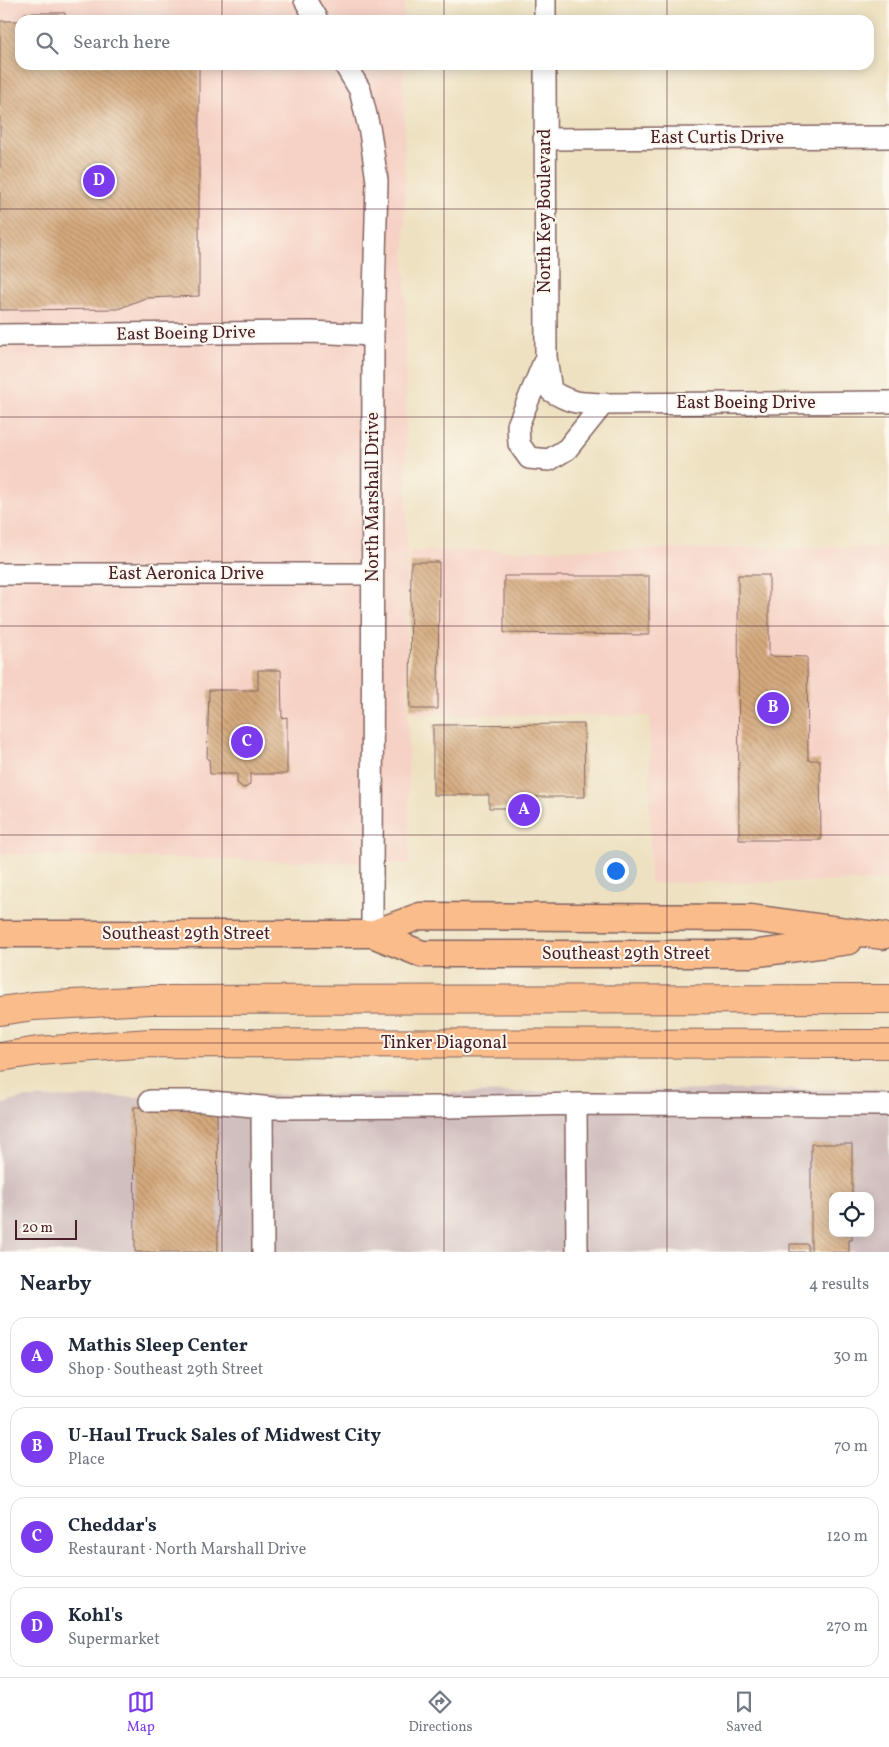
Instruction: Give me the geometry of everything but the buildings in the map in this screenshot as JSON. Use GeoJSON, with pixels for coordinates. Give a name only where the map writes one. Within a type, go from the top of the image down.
{"type":"FeatureCollection","features":[{"type":"Feature","properties":{"kind":"highway"},"geometry":{"type":"LineString","coordinates":[[0,1011],[34,1006],[150,1000],[889,999]]}},
{"type":"Feature","properties":{"kind":"highway","name":"Tinker Diagonal"},"geometry":{"type":"LineString","coordinates":[[0,1057],[38,1051],[150,1043],[889,1044]]}},
{"type":"Feature","properties":{"kind":"main road","name":"Southeast 29th Street"},"geometry":{"type":"LineString","coordinates":[[0,934],[372,934],[420,916],[751,918],[886,936]]}},
{"type":"Feature","properties":{"kind":"main road","name":"Southeast 29th Street"},"geometry":{"type":"LineString","coordinates":[[372,934],[422,954],[751,954],[886,936]]}},
{"type":"Feature","properties":{"kind":"street"},"geometry":{"type":"LineString","coordinates":[[305,0],[314,15]]}},
{"type":"Feature","properties":{"kind":"street"},"geometry":{"type":"LineString","coordinates":[[545,0],[545,15]]}},
{"type":"Feature","properties":{"kind":"street","name":"North Marshall Drive"},"geometry":{"type":"LineString","coordinates":[[348,70],[360,90],[370,132],[377,181],[373,335],[372,934]]}},
{"type":"Feature","properties":{"kind":"street","name":"North Key Boulevard"},"geometry":{"type":"LineString","coordinates":[[545,70],[546,357],[551,391],[565,400],[603,404]]}},
{"type":"Feature","properties":{"kind":"street","name":"East Curtis Drive"},"geometry":{"type":"LineString","coordinates":[[544,139],[889,138]]}},
{"type":"Feature","properties":{"kind":"street","name":"East Boeing Drive"},"geometry":{"type":"LineString","coordinates":[[0,335],[311,332],[373,335]]}},
{"type":"Feature","properties":{"kind":"street","name":"North Key Boulevard"},"geometry":{"type":"LineString","coordinates":[[546,357],[518,425],[519,444],[529,458],[549,460],[567,449],[603,404]]}},
{"type":"Feature","properties":{"kind":"street","name":"East Boeing Drive"},"geometry":{"type":"LineString","coordinates":[[603,404],[889,402]]}},
{"type":"Feature","properties":{"kind":"street","name":"East Aeronica Drive"},"geometry":{"type":"LineString","coordinates":[[0,574],[372,574]]}},
{"type":"Feature","properties":{"kind":"street"},"geometry":{"type":"LineString","coordinates":[[150,1101],[202,1101],[262,1107],[446,1107],[576,1104],[889,1105]]}},
{"type":"Feature","properties":{"kind":"street"},"geometry":{"type":"LineString","coordinates":[[576,1104],[577,1252]]}},
{"type":"Feature","properties":{"kind":"street"},"geometry":{"type":"LineString","coordinates":[[262,1107],[263,1252]]}},
{"type":"Feature","properties":{"kind":"shaded area"},"geometry":{"type":"Polygon","coordinates":[[[0,0],[404,0],[404,15],[15,15],[15,70],[404,70],[409,864],[0,854],[0,0]]]}},
{"type":"Feature","properties":{"kind":"shaded area"},"geometry":{"type":"Polygon","coordinates":[[[889,547],[889,881],[650,883],[650,716],[412,714],[410,551],[889,547]]]}},
{"type":"Feature","properties":{"kind":"shaded area"},"geometry":{"type":"Polygon","coordinates":[[[889,1089],[889,1252],[0,1252],[0,1105],[23,1098],[889,1089]]]}},
{"type":"Feature","properties":{"kind":"place","name":"Kohl's"},"geometry":{"type":"Point","coordinates":[99,181]}},
{"type":"Feature","properties":{"kind":"place","name":"U-Haul Truck Sales of Midwest City"},"geometry":{"type":"Point","coordinates":[773,708]}},
{"type":"Feature","properties":{"kind":"place","name":"Cheddar's"},"geometry":{"type":"Point","coordinates":[247,742]}},
{"type":"Feature","properties":{"kind":"place","name":"Mathis Sleep Center"},"geometry":{"type":"Point","coordinates":[524,810]}}]}
